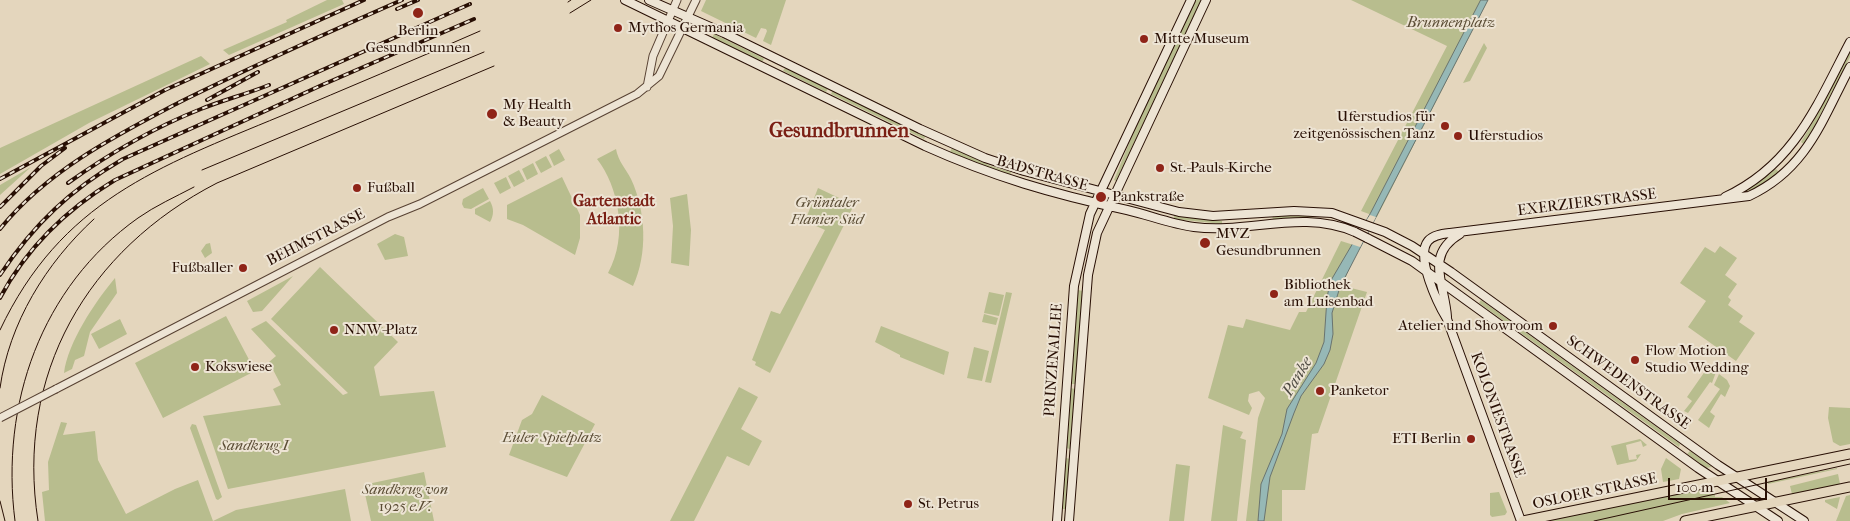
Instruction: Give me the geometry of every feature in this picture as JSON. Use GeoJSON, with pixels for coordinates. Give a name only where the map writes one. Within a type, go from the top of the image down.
{"type":"FeatureCollection","features":[{"type":"Feature","properties":{"kind":"main road","name":"BADSTRASSE"},"geometry":{"type":"LineString","coordinates":[[625,0],[968,166],[1019,184],[1193,227],[1233,227],[1314,221],[1336,224],[1405,257],[1427,272]]}},
{"type":"Feature","properties":{"kind":"main road","name":"BADSTRASSE"},"geometry":{"type":"LineString","coordinates":[[649,0],[774,57],[920,129],[985,158],[1024,171],[1102,190],[1158,207],[1196,215],[1213,216],[1308,210],[1332,214],[1360,222],[1424,253]]}},
{"type":"Feature","properties":{"kind":"main road"},"geometry":{"type":"LineString","coordinates":[[1102,190],[1191,0]]}},
{"type":"Feature","properties":{"kind":"main road"},"geometry":{"type":"LineString","coordinates":[[1115,194],[1206,0]]}},
{"type":"Feature","properties":{"kind":"main road","name":"EXERZIERSTRASSE"},"geometry":{"type":"LineString","coordinates":[[1719,200],[1750,184],[1790,148],[1806,126],[1850,42]]}},
{"type":"Feature","properties":{"kind":"main road"},"geometry":{"type":"LineString","coordinates":[[769,69],[774,57]]}},
{"type":"Feature","properties":{"kind":"main road","name":"EXERZIERSTRASSE"},"geometry":{"type":"LineString","coordinates":[[1424,253],[1426,245],[1434,237],[1749,196],[1765,188],[1796,163],[1807,150],[1850,67]]}},
{"type":"Feature","properties":{"kind":"main road","name":"PRINZENALLEE"},"geometry":{"type":"LineString","coordinates":[[1057,521],[1074,286],[1085,230],[1102,190]]}},
{"type":"Feature","properties":{"kind":"main road","name":"PRINZENALLEE"},"geometry":{"type":"LineString","coordinates":[[1068,521],[1089,264],[1096,233],[1115,194]]}},
{"type":"Feature","properties":{"kind":"main road"},"geometry":{"type":"LineString","coordinates":[[1424,253],[1438,263],[1443,248],[1460,234]]}},
{"type":"Feature","properties":{"kind":"main road","name":"KOLONIESTRASSE"},"geometry":{"type":"LineString","coordinates":[[1424,253],[1427,272],[1439,306],[1447,319],[1522,521]]}},
{"type":"Feature","properties":{"kind":"main road","name":"KOLONIESTRASSE"},"geometry":{"type":"LineString","coordinates":[[1438,263],[1447,319]]}},
{"type":"Feature","properties":{"kind":"main road","name":"SCHWEDENSTRASSE"},"geometry":{"type":"LineString","coordinates":[[1438,263],[1735,477],[1804,521]]}},
{"type":"Feature","properties":{"kind":"main road","name":"SCHWEDENSTRASSE"},"geometry":{"type":"LineString","coordinates":[[1427,272],[1717,481],[1778,521]]}},
{"type":"Feature","properties":{"kind":"main road","name":"OSLOER STRASSE"},"geometry":{"type":"LineString","coordinates":[[1522,521],[1850,454]]}},
{"type":"Feature","properties":{"kind":"main road"},"geometry":{"type":"LineString","coordinates":[[1685,521],[1850,487]]}},
{"type":"Feature","properties":{"kind":"street"},"geometry":{"type":"LineString","coordinates":[[647,87],[651,63],[677,0]]}},
{"type":"Feature","properties":{"kind":"street","name":"BEHMSTRASSE"},"geometry":{"type":"LineString","coordinates":[[0,418],[388,217],[406,211],[637,94],[659,76],[684,29],[696,0]]}},
{"type":"Feature","properties":{"kind":"green space"},"geometry":{"type":"Polygon","coordinates":[[[327,0],[342,0],[344,4],[229,55],[223,50],[287,22],[286,20],[327,0]]]}},
{"type":"Feature","properties":{"kind":"green space"},"geometry":{"type":"Polygon","coordinates":[[[706,0],[786,0],[771,45],[763,41],[766,29],[761,28],[756,38],[701,11],[706,0]]]}},
{"type":"Feature","properties":{"kind":"green space"},"geometry":{"type":"Polygon","coordinates":[[[1195,0],[1201,0],[1116,181],[1114,180],[1134,131],[1195,0]]]}},
{"type":"Feature","properties":{"kind":"green space","name":"Brunnenplatz"},"geometry":{"type":"Polygon","coordinates":[[[1351,0],[1488,0],[1377,217],[1361,211],[1447,46],[1351,0]]]}},
{"type":"Feature","properties":{"kind":"green space"},"geometry":{"type":"Polygon","coordinates":[[[714,34],[764,59],[762,62],[712,38],[714,34]]]}},
{"type":"Feature","properties":{"kind":"green space"},"geometry":{"type":"Polygon","coordinates":[[[1484,43],[1487,48],[1470,81],[1463,83],[1484,43]]]}},
{"type":"Feature","properties":{"kind":"green space"},"geometry":{"type":"Polygon","coordinates":[[[1850,52],[1850,57],[1805,145],[1801,142],[1850,52]]]}},
{"type":"Feature","properties":{"kind":"green space"},"geometry":{"type":"Polygon","coordinates":[[[201,56],[210,64],[89,123],[0,174],[0,148],[201,56]]]}},
{"type":"Feature","properties":{"kind":"green space"},"geometry":{"type":"Polygon","coordinates":[[[785,68],[828,88],[826,92],[783,71],[785,68]]]}},
{"type":"Feature","properties":{"kind":"green space"},"geometry":{"type":"Polygon","coordinates":[[[833,90],[926,135],[924,139],[831,94],[833,90]]]}},
{"type":"Feature","properties":{"kind":"green space"},"geometry":{"type":"Polygon","coordinates":[[[952,148],[991,166],[1011,172],[1010,176],[950,152],[952,148]]]}},
{"type":"Feature","properties":{"kind":"green space"},"geometry":{"type":"Polygon","coordinates":[[[559,149],[565,160],[554,166],[549,155],[559,149]]]}},
{"type":"Feature","properties":{"kind":"green space"},"geometry":{"type":"Polygon","coordinates":[[[616,149],[618,157],[636,191],[642,218],[643,247],[638,274],[633,286],[608,273],[618,243],[618,212],[611,183],[597,159],[616,149]]]}},
{"type":"Feature","properties":{"kind":"green space"},"geometry":{"type":"Polygon","coordinates":[[[546,156],[552,167],[541,173],[535,162],[546,156]]]}},
{"type":"Feature","properties":{"kind":"green space"},"geometry":{"type":"Polygon","coordinates":[[[533,163],[538,174],[527,180],[522,169],[533,163]]]}},
{"type":"Feature","properties":{"kind":"green space"},"geometry":{"type":"Polygon","coordinates":[[[31,167],[0,195],[0,185],[31,167]]]}},
{"type":"Feature","properties":{"kind":"green space"},"geometry":{"type":"Polygon","coordinates":[[[1776,169],[1780,173],[1756,188],[1739,194],[1776,169]]]}},
{"type":"Feature","properties":{"kind":"green space"},"geometry":{"type":"Polygon","coordinates":[[[519,170],[525,181],[514,187],[508,176],[519,170]]]}},
{"type":"Feature","properties":{"kind":"green space"},"geometry":{"type":"Polygon","coordinates":[[[506,177],[511,188],[500,194],[494,183],[506,177]]]}},
{"type":"Feature","properties":{"kind":"green space"},"geometry":{"type":"Polygon","coordinates":[[[562,177],[580,215],[580,238],[575,255],[523,225],[507,219],[507,205],[562,177]]]}},
{"type":"Feature","properties":{"kind":"green space"},"geometry":{"type":"Polygon","coordinates":[[[483,188],[489,199],[471,209],[464,208],[462,204],[463,199],[483,188]]]}},
{"type":"Feature","properties":{"kind":"green space","name":"Grüntaler Flanier Süd"},"geometry":{"type":"Polygon","coordinates":[[[818,188],[854,205],[770,373],[755,365],[756,362],[752,360],[771,311],[780,314],[825,230],[805,221],[818,188]]]}},
{"type":"Feature","properties":{"kind":"green space"},"geometry":{"type":"Polygon","coordinates":[[[687,194],[691,230],[689,266],[671,263],[673,226],[670,198],[687,194]]]}},
{"type":"Feature","properties":{"kind":"green space"},"geometry":{"type":"Polygon","coordinates":[[[490,201],[493,212],[490,222],[475,214],[475,209],[490,201]]]}},
{"type":"Feature","properties":{"kind":"green space"},"geometry":{"type":"Polygon","coordinates":[[[1319,215],[1319,217],[1273,220],[1272,216],[1319,215]]]}},
{"type":"Feature","properties":{"kind":"green space"},"geometry":{"type":"Polygon","coordinates":[[[1174,216],[1222,221],[1222,224],[1174,219],[1174,216]]]}},
{"type":"Feature","properties":{"kind":"green space"},"geometry":{"type":"Polygon","coordinates":[[[395,234],[404,237],[408,256],[385,260],[377,244],[395,234]]]}},
{"type":"Feature","properties":{"kind":"green space"},"geometry":{"type":"Polygon","coordinates":[[[1341,241],[1360,247],[1350,265],[1343,286],[1367,292],[1318,433],[1312,434],[1305,490],[1282,490],[1282,521],[1246,521],[1258,418],[1265,398],[1259,391],[1249,394],[1248,401],[1252,408],[1249,415],[1208,398],[1228,325],[1243,328],[1246,319],[1290,330],[1299,312],[1306,312],[1341,241]]]}},
{"type":"Feature","properties":{"kind":"green space"},"geometry":{"type":"Polygon","coordinates":[[[210,243],[212,253],[205,258],[201,251],[206,244],[210,243]]]}},
{"type":"Feature","properties":{"kind":"green space"},"geometry":{"type":"Polygon","coordinates":[[[1720,246],[1737,258],[1725,275],[1737,284],[1728,297],[1731,300],[1728,305],[1743,316],[1739,322],[1755,333],[1736,361],[1688,327],[1706,301],[1680,283],[1705,247],[1715,253],[1720,246]]]}},
{"type":"Feature","properties":{"kind":"green space"},"geometry":{"type":"Polygon","coordinates":[[[320,267],[398,342],[374,367],[380,396],[434,391],[446,447],[228,489],[203,416],[281,405],[273,389],[281,385],[269,362],[276,356],[251,329],[266,321],[343,395],[348,393],[271,319],[320,267]]]}},
{"type":"Feature","properties":{"kind":"green space"},"geometry":{"type":"Polygon","coordinates":[[[293,276],[262,311],[253,312],[247,301],[293,276]]]}},
{"type":"Feature","properties":{"kind":"green space"},"geometry":{"type":"Polygon","coordinates":[[[115,278],[117,293],[90,332],[84,356],[75,360],[72,369],[64,373],[71,348],[77,336],[91,310],[115,278]]]}},
{"type":"Feature","properties":{"kind":"green space"},"geometry":{"type":"Polygon","coordinates":[[[1078,290],[1083,291],[1076,384],[1071,384],[1078,290]]]}},
{"type":"Feature","properties":{"kind":"green space"},"geometry":{"type":"Polygon","coordinates":[[[989,292],[1004,295],[999,316],[984,313],[989,292]]]}},
{"type":"Feature","properties":{"kind":"green space"},"geometry":{"type":"Polygon","coordinates":[[[1006,292],[1012,293],[991,383],[985,382],[1006,292]]]}},
{"type":"Feature","properties":{"kind":"green space"},"geometry":{"type":"Polygon","coordinates":[[[1481,300],[1680,444],[1679,447],[1479,303],[1481,300]]]}},
{"type":"Feature","properties":{"kind":"green space"},"geometry":{"type":"Polygon","coordinates":[[[984,314],[998,318],[996,325],[982,322],[984,314]]]}},
{"type":"Feature","properties":{"kind":"green space","name":"Kokswiese"},"geometry":{"type":"Polygon","coordinates":[[[226,316],[255,371],[163,418],[135,363],[226,316]]]}},
{"type":"Feature","properties":{"kind":"green space"},"geometry":{"type":"Polygon","coordinates":[[[120,319],[127,334],[99,349],[91,334],[120,319]]]}},
{"type":"Feature","properties":{"kind":"green space"},"geometry":{"type":"Polygon","coordinates":[[[881,326],[949,352],[944,375],[900,357],[900,355],[875,342],[881,326]]]}},
{"type":"Feature","properties":{"kind":"green space"},"geometry":{"type":"Polygon","coordinates":[[[974,347],[989,351],[982,381],[967,378],[974,347]]]}},
{"type":"Feature","properties":{"kind":"green space"},"geometry":{"type":"Polygon","coordinates":[[[1708,367],[1716,372],[1712,383],[1710,382],[1688,413],[1684,411],[1692,401],[1687,397],[1708,367]]]}},
{"type":"Feature","properties":{"kind":"green space"},"geometry":{"type":"Polygon","coordinates":[[[1719,374],[1727,380],[1730,386],[1725,397],[1721,394],[1710,412],[1715,416],[1709,428],[1698,420],[1720,389],[1714,385],[1719,374]]]}},
{"type":"Feature","properties":{"kind":"green space"},"geometry":{"type":"Polygon","coordinates":[[[739,387],[758,397],[741,429],[762,441],[749,466],[727,456],[694,521],[670,521],[739,387]]]}},
{"type":"Feature","properties":{"kind":"green space"},"geometry":{"type":"Polygon","coordinates":[[[1070,388],[1075,389],[1070,449],[1066,448],[1070,388]]]}},
{"type":"Feature","properties":{"kind":"green space","name":"Euler Spielplatz"},"geometry":{"type":"Polygon","coordinates":[[[542,395],[595,424],[567,477],[509,455],[522,420],[532,414],[542,395]]]}},
{"type":"Feature","properties":{"kind":"green space"},"geometry":{"type":"Polygon","coordinates":[[[1829,407],[1850,408],[1850,444],[1840,446],[1833,442],[1828,418],[1829,407]]]}},
{"type":"Feature","properties":{"kind":"green space","name":"Sandkrug I"},"geometry":{"type":"Polygon","coordinates":[[[61,422],[67,423],[63,435],[95,431],[98,460],[126,514],[175,489],[198,480],[213,521],[45,521],[42,492],[49,490],[48,462],[61,422]]]}},
{"type":"Feature","properties":{"kind":"green space"},"geometry":{"type":"Polygon","coordinates":[[[192,424],[196,425],[222,497],[218,500],[216,499],[190,428],[192,424]]]}},
{"type":"Feature","properties":{"kind":"green space"},"geometry":{"type":"Polygon","coordinates":[[[1223,425],[1243,432],[1240,438],[1246,440],[1237,521],[1211,521],[1223,425]]]}},
{"type":"Feature","properties":{"kind":"green space"},"geometry":{"type":"Polygon","coordinates":[[[1640,439],[1647,445],[1643,447],[1641,441],[1626,445],[1629,460],[1637,459],[1636,455],[1641,454],[1636,461],[1617,465],[1611,446],[1640,439]]]}},
{"type":"Feature","properties":{"kind":"green space"},"geometry":{"type":"Polygon","coordinates":[[[1690,451],[1712,467],[1706,468],[1687,454],[1690,451]]]}},
{"type":"Feature","properties":{"kind":"green space"},"geometry":{"type":"Polygon","coordinates":[[[1066,458],[1070,459],[1066,509],[1062,509],[1066,458]]]}},
{"type":"Feature","properties":{"kind":"green space"},"geometry":{"type":"Polygon","coordinates":[[[1666,458],[1681,469],[1679,479],[1663,482],[1661,469],[1666,458]]]}},
{"type":"Feature","properties":{"kind":"green space"},"geometry":{"type":"Polygon","coordinates":[[[1176,464],[1190,466],[1184,521],[1169,521],[1176,464]]]}},
{"type":"Feature","properties":{"kind":"green space"},"geometry":{"type":"Polygon","coordinates":[[[1837,469],[1768,484],[1768,482],[1837,469]]]}},
{"type":"Feature","properties":{"kind":"green space","name":"Sandkrug von 1925 e.V."},"geometry":{"type":"Polygon","coordinates":[[[424,472],[434,521],[371,521],[363,485],[424,472]]]}},
{"type":"Feature","properties":{"kind":"green space"},"geometry":{"type":"Polygon","coordinates":[[[1838,474],[1840,484],[1792,494],[1790,486],[1838,474]]]}},
{"type":"Feature","properties":{"kind":"green space"},"geometry":{"type":"Polygon","coordinates":[[[1707,487],[1715,493],[1715,497],[1722,497],[1730,503],[1682,514],[1663,521],[1545,521],[1707,487]]]}},
{"type":"Feature","properties":{"kind":"green space"},"geometry":{"type":"Polygon","coordinates":[[[345,489],[351,521],[213,521],[236,510],[345,489]]]}},
{"type":"Feature","properties":{"kind":"green space"},"geometry":{"type":"Polygon","coordinates":[[[1499,492],[1507,512],[1505,515],[1492,517],[1490,515],[1490,493],[1499,492]]]}},
{"type":"Feature","properties":{"kind":"green space"},"geometry":{"type":"Polygon","coordinates":[[[1850,495],[1850,521],[1836,521],[1846,496],[1850,495]]]}},
{"type":"Feature","properties":{"kind":"green space"},"geometry":{"type":"Polygon","coordinates":[[[1840,497],[1837,509],[1825,502],[1825,500],[1840,497]]]}},
{"type":"Feature","properties":{"kind":"water"},"geometry":{"type":"Polygon","coordinates":[[[1481,0],[1488,0],[1340,287],[1332,313],[1333,334],[1330,350],[1324,364],[1301,396],[1270,477],[1264,521],[1258,521],[1261,484],[1282,434],[1287,409],[1316,363],[1324,342],[1330,282],[1370,214],[1481,0]]]}},
{"type":"Feature","properties":{"kind":"pier"},"geometry":{"type":"Polygon","coordinates":[[[1370,215],[1376,217],[1360,247],[1351,244],[1370,215]]]}},
{"type":"Feature","properties":{"kind":"tram line"},"geometry":{"type":"LineString","coordinates":[[570,13],[591,0]]}},
{"type":"Feature","properties":{"kind":"tram line"},"geometry":{"type":"LineString","coordinates":[[0,330],[25,286],[52,249],[83,219],[117,194],[154,172],[194,153],[480,31]]}},
{"type":"Feature","properties":{"kind":"tram line"},"geometry":{"type":"LineString","coordinates":[[202,170],[484,52]]}},
{"type":"Feature","properties":{"kind":"tram line"},"geometry":{"type":"LineString","coordinates":[[38,521],[34,467],[38,416],[50,367],[70,322],[97,281],[131,243],[171,211],[217,183],[494,66]]}},
{"type":"Feature","properties":{"kind":"tram line"},"geometry":{"type":"LineString","coordinates":[[15,521],[12,477],[14,434],[22,392],[34,352],[52,313],[76,278],[104,246],[138,218],[194,187]]}},
{"type":"Feature","properties":{"kind":"tram line"},"geometry":{"type":"LineString","coordinates":[[0,388],[12,340],[32,296],[60,255],[94,219]]}},
{"type":"Feature","properties":{"kind":"tram line"},"geometry":{"type":"LineString","coordinates":[[1594,521],[1850,464]]}},
{"type":"Feature","properties":{"kind":"tram line"},"geometry":{"type":"LineString","coordinates":[[0,501],[5,521]]}},
{"type":"Feature","properties":{"kind":"railway"},"geometry":{"type":"LineString","coordinates":[[0,179],[165,90],[364,0]]}},
{"type":"Feature","properties":{"kind":"railway"},"geometry":{"type":"LineString","coordinates":[[0,229],[18,208],[60,173],[82,157],[129,129],[234,76],[402,0]]}},
{"type":"Feature","properties":{"kind":"railway"},"geometry":{"type":"LineString","coordinates":[[397,9],[418,0]]}},
{"type":"Feature","properties":{"kind":"railway"},"geometry":{"type":"LineString","coordinates":[[0,275],[26,240],[54,210],[86,183],[123,159],[470,4]]}},
{"type":"Feature","properties":{"kind":"railway"},"geometry":{"type":"LineString","coordinates":[[0,298],[23,262],[50,231],[97,191],[115,180],[322,85],[474,19]]}},
{"type":"Feature","properties":{"kind":"railway"},"geometry":{"type":"LineString","coordinates":[[207,100],[258,72]]}},
{"type":"Feature","properties":{"kind":"railway"},"geometry":{"type":"LineString","coordinates":[[68,183],[116,151],[166,124],[209,106],[269,85]]}},
{"type":"Feature","properties":{"kind":"railway"},"geometry":{"type":"LineString","coordinates":[[0,207],[41,166],[65,148]]}},
{"type":"Feature","properties":{"kind":"place","name":"Berlin Gesundbrunnen"},"geometry":{"type":"Point","coordinates":[418,13]}},
{"type":"Feature","properties":{"kind":"place","name":"Mythos Germania"},"geometry":{"type":"Point","coordinates":[618,28]}},
{"type":"Feature","properties":{"kind":"place","name":"Mitte Museum"},"geometry":{"type":"Point","coordinates":[1144,39]}},
{"type":"Feature","properties":{"kind":"place","name":"My Health & Beauty"},"geometry":{"type":"Point","coordinates":[492,114]}},
{"type":"Feature","properties":{"kind":"place","name":"Uferstudios für zeitgenössischen Tanz"},"geometry":{"type":"Point","coordinates":[1445,126]}},
{"type":"Feature","properties":{"kind":"place","name":"Uferstudios"},"geometry":{"type":"Point","coordinates":[1458,136]}},
{"type":"Feature","properties":{"kind":"place","name":"St.-Pauls-Kirche"},"geometry":{"type":"Point","coordinates":[1160,168]}},
{"type":"Feature","properties":{"kind":"place","name":"Fußball"},"geometry":{"type":"Point","coordinates":[357,188]}},
{"type":"Feature","properties":{"kind":"place","name":"Pankstraße"},"geometry":{"type":"Point","coordinates":[1101,197]}},
{"type":"Feature","properties":{"kind":"place","name":"MVZ Gesundbrunnen"},"geometry":{"type":"Point","coordinates":[1205,243]}},
{"type":"Feature","properties":{"kind":"place","name":"Fußballer"},"geometry":{"type":"Point","coordinates":[243,268]}},
{"type":"Feature","properties":{"kind":"place","name":"Bibliothek am Luisenbad"},"geometry":{"type":"Point","coordinates":[1274,294]}},
{"type":"Feature","properties":{"kind":"place","name":"Atelier und Showroom"},"geometry":{"type":"Point","coordinates":[1553,326]}},
{"type":"Feature","properties":{"kind":"place","name":"NNW-Platz"},"geometry":{"type":"Point","coordinates":[334,330]}},
{"type":"Feature","properties":{"kind":"place","name":"Flow Motion Studio Wedding"},"geometry":{"type":"Point","coordinates":[1635,360]}},
{"type":"Feature","properties":{"kind":"place","name":"Kokswiese"},"geometry":{"type":"Point","coordinates":[195,367]}},
{"type":"Feature","properties":{"kind":"place","name":"Panketor"},"geometry":{"type":"Point","coordinates":[1320,391]}},
{"type":"Feature","properties":{"kind":"place","name":"ETI Berlin"},"geometry":{"type":"Point","coordinates":[1471,439]}},
{"type":"Feature","properties":{"kind":"place","name":"St. Petrus"},"geometry":{"type":"Point","coordinates":[908,504]}},
{"type":"Feature","properties":{"kind":"district","name":"Gesundbrunnen"},"geometry":{"type":"Point","coordinates":[839,132]}},
{"type":"Feature","properties":{"kind":"district","name":"Gartenstadt Atlantic"},"geometry":{"type":"Point","coordinates":[614,211]}},
{"type":"Feature","properties":{"kind":"water label","name":"Panke"},"geometry":{"type":"Point","coordinates":[1298,377]}}]}
